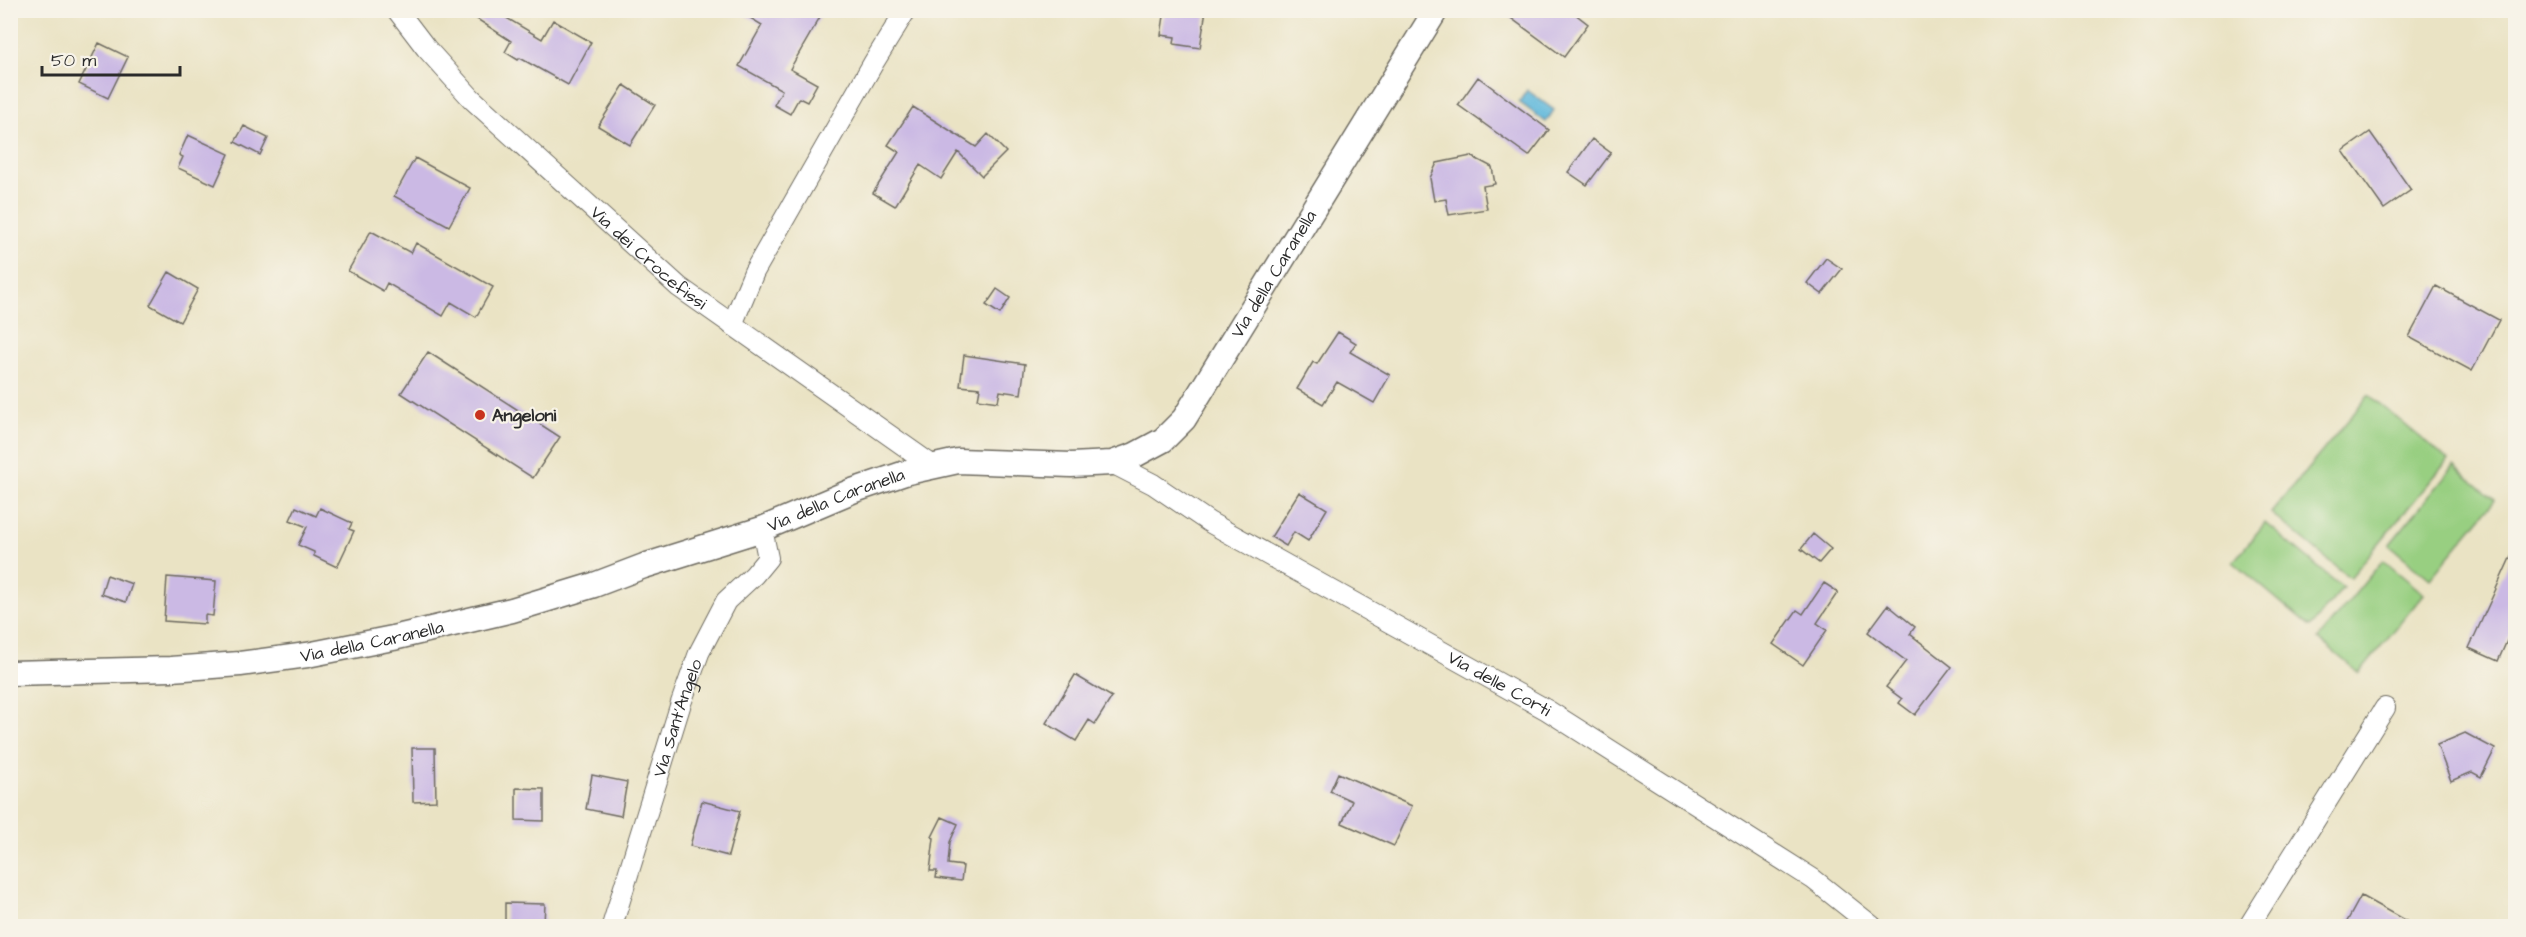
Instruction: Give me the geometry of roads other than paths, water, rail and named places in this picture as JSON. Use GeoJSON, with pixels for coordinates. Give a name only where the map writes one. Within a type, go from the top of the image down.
{"type":"FeatureCollection","features":[{"type":"Feature","properties":{"kind":"main road","name":"Via della Caranella"},"geometry":{"type":"LineString","coordinates":[[10,673],[194,668],[258,662],[327,651],[512,610],[594,585],[644,566],[762,529],[886,478],[933,466],[958,461],[1071,465],[1112,463],[1135,455],[1163,440],[1180,426],[1436,10]]}},
{"type":"Feature","properties":{"kind":"street","name":"Via dei Crocefissi"},"geometry":{"type":"LineString","coordinates":[[397,10],[442,67],[490,117],[662,273],[933,466]]}},
{"type":"Feature","properties":{"kind":"street"},"geometry":{"type":"LineString","coordinates":[[732,325],[754,272],[906,10]]}},
{"type":"Feature","properties":{"kind":"street","name":"Via delle Corti"},"geometry":{"type":"LineString","coordinates":[[1112,463],[1153,484],[1209,522],[1547,710],[1813,879],[1872,927]]}},
{"type":"Feature","properties":{"kind":"street","name":"Via Sant'Angelo"},"geometry":{"type":"LineString","coordinates":[[612,927],[681,703],[699,653],[726,601],[754,575],[768,558],[762,529]]}},
{"type":"Feature","properties":{"kind":"street"},"geometry":{"type":"LineString","coordinates":[[2249,927],[2385,708]]}},
{"type":"Feature","properties":{"kind":"water"},"geometry":{"type":"Polygon","coordinates":[[[1527,90],[1554,110],[1546,122],[1519,102],[1527,90]]]}},
{"type":"Feature","properties":{"kind":"place","name":"Angeloni"},"geometry":{"type":"Point","coordinates":[480,415]}}]}
